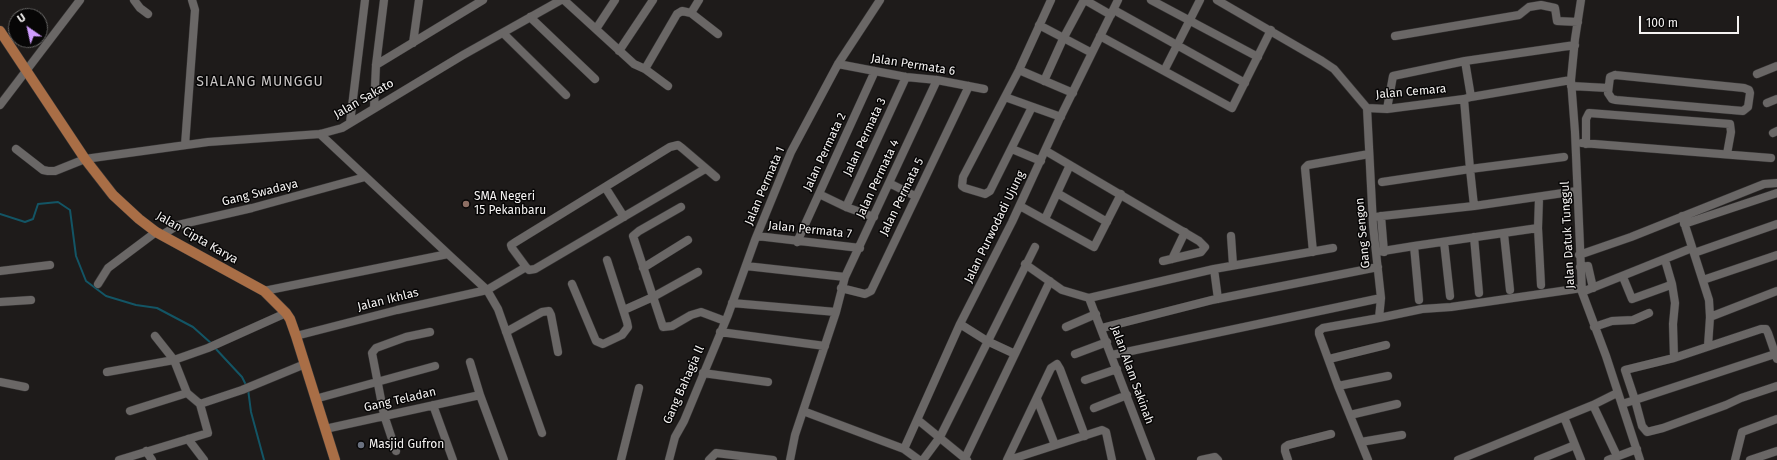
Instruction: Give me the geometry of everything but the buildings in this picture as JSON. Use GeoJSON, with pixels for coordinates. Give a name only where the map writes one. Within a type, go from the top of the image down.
{"type":"FeatureCollection","features":[{"type":"Feature","properties":{"kind":"main road","name":"Jalan Cipta Karya"},"geometry":{"type":"LineString","coordinates":[[2,38],[26,69],[85,159],[114,195],[140,219],[159,233],[264,291],[286,312],[296,336],[335,460]]}},
{"type":"Feature","properties":{"kind":"street"},"geometry":{"type":"LineString","coordinates":[[0,105],[80,0]]}},
{"type":"Feature","properties":{"kind":"street"},"geometry":{"type":"LineString","coordinates":[[134,0],[140,8],[148,14]]}},
{"type":"Feature","properties":{"kind":"street"},"geometry":{"type":"LineString","coordinates":[[185,146],[195,10],[192,0]]}},
{"type":"Feature","properties":{"kind":"street"},"geometry":{"type":"LineString","coordinates":[[350,123],[365,0]]}},
{"type":"Feature","properties":{"kind":"street"},"geometry":{"type":"LineString","coordinates":[[374,108],[376,65],[384,0]]}},
{"type":"Feature","properties":{"kind":"street"},"geometry":{"type":"LineString","coordinates":[[413,42],[419,0]]}},
{"type":"Feature","properties":{"kind":"street"},"geometry":{"type":"LineString","coordinates":[[376,65],[484,0]]}},
{"type":"Feature","properties":{"kind":"street","name":"Jalan Sakato"},"geometry":{"type":"LineString","coordinates":[[16,149],[43,170],[55,171],[85,159],[208,142],[320,134],[342,128],[561,0]]}},
{"type":"Feature","properties":{"kind":"street"},"geometry":{"type":"LineString","coordinates":[[564,0],[634,64],[645,69],[668,86]]}},
{"type":"Feature","properties":{"kind":"street"},"geometry":{"type":"LineString","coordinates":[[596,29],[614,0]]}},
{"type":"Feature","properties":{"kind":"street"},"geometry":{"type":"LineString","coordinates":[[619,51],[653,0]]}},
{"type":"Feature","properties":{"kind":"street"},"geometry":{"type":"LineString","coordinates":[[691,13],[698,0]]}},
{"type":"Feature","properties":{"kind":"street","name":"Jalan Permata 1"},"geometry":{"type":"LineString","coordinates":[[725,321],[791,152],[838,64],[880,0]]}},
{"type":"Feature","properties":{"kind":"street"},"geometry":{"type":"LineString","coordinates":[[1032,107],[1012,149],[988,193],[985,194],[962,186],[964,177],[1019,70],[1051,0]]}},
{"type":"Feature","properties":{"kind":"street"},"geometry":{"type":"LineString","coordinates":[[1044,81],[1063,39],[1084,0],[1112,12],[1245,83]]}},
{"type":"Feature","properties":{"kind":"street","name":"Jalan Purwodadi Ujung"},"geometry":{"type":"LineString","coordinates":[[904,449],[960,324],[1020,206],[1061,117],[1118,0]]}},
{"type":"Feature","properties":{"kind":"street"},"geometry":{"type":"LineString","coordinates":[[1151,0],[1258,57]]}},
{"type":"Feature","properties":{"kind":"street"},"geometry":{"type":"LineString","coordinates":[[1164,71],[1200,0]]}},
{"type":"Feature","properties":{"kind":"street","name":"Jalan Cemara"},"geometry":{"type":"LineString","coordinates":[[1217,0],[1271,30],[1334,70],[1367,108],[1387,109],[1571,83],[1608,88]]}},
{"type":"Feature","properties":{"kind":"street","name":"Jalan Datuk Tunggul"},"geometry":{"type":"LineString","coordinates":[[1582,0],[1571,83],[1578,191],[1579,255],[1582,290],[1594,327],[1606,356],[1640,460]]}},
{"type":"Feature","properties":{"kind":"street"},"geometry":{"type":"LineString","coordinates":[[1396,36],[1520,15],[1529,7],[1540,5],[1556,8],[1557,21],[1578,22]]}},
{"type":"Feature","properties":{"kind":"street"},"geometry":{"type":"LineString","coordinates":[[645,69],[677,14],[682,11],[691,13],[718,34]]}},
{"type":"Feature","properties":{"kind":"street"},"geometry":{"type":"LineString","coordinates":[[530,17],[595,79]]}},
{"type":"Feature","properties":{"kind":"street"},"geometry":{"type":"LineString","coordinates":[[1040,25],[1063,39],[1092,53]]}},
{"type":"Feature","properties":{"kind":"street"},"geometry":{"type":"LineString","coordinates":[[1100,36],[1232,108],[1271,30]]}},
{"type":"Feature","properties":{"kind":"street"},"geometry":{"type":"LineString","coordinates":[[503,33],[566,95]]}},
{"type":"Feature","properties":{"kind":"street"},"geometry":{"type":"LineString","coordinates":[[1387,109],[1393,76],[1465,61],[1575,45]]}},
{"type":"Feature","properties":{"kind":"street"},"geometry":{"type":"LineString","coordinates":[[1465,61],[1468,98],[1470,169],[1474,206]]}},
{"type":"Feature","properties":{"kind":"street","name":"Jalan Permata 6"},"geometry":{"type":"LineString","coordinates":[[838,64],[906,77],[938,80],[984,89]]}},
{"type":"Feature","properties":{"kind":"street"},"geometry":{"type":"LineString","coordinates":[[1757,74],[1777,66]]}},
{"type":"Feature","properties":{"kind":"street"},"geometry":{"type":"LineString","coordinates":[[1019,70],[1073,93]]}},
{"type":"Feature","properties":{"kind":"street","name":"Jalan Permata 2"},"geometry":{"type":"LineString","coordinates":[[797,242],[875,71]]}},
{"type":"Feature","properties":{"kind":"street"},"geometry":{"type":"LineString","coordinates":[[1615,75],[1739,87],[1747,89],[1750,93],[1748,107],[1743,111],[1616,100],[1611,97],[1608,88],[1610,77],[1615,75]]}},
{"type":"Feature","properties":{"kind":"street","name":"Jalan Permata 3"},"geometry":{"type":"LineString","coordinates":[[846,207],[906,77]]}},
{"type":"Feature","properties":{"kind":"street","name":"Jalan Permata 4"},"geometry":{"type":"LineString","coordinates":[[790,460],[795,436],[836,312],[845,277],[938,80]]}},
{"type":"Feature","properties":{"kind":"street","name":"Jalan Permata 5"},"geometry":{"type":"LineString","coordinates":[[841,288],[865,294],[871,291],[969,86]]}},
{"type":"Feature","properties":{"kind":"street"},"geometry":{"type":"LineString","coordinates":[[1005,97],[1061,117]]}},
{"type":"Feature","properties":{"kind":"street"},"geometry":{"type":"LineString","coordinates":[[1767,103],[1777,99]]}},
{"type":"Feature","properties":{"kind":"street","name":"Gang Sengon"},"geometry":{"type":"LineString","coordinates":[[1367,108],[1369,154],[1381,252],[1378,267],[1381,298],[1379,314]]}},
{"type":"Feature","properties":{"kind":"street"},"geometry":{"type":"LineString","coordinates":[[1586,144],[1586,119],[1589,113],[1730,124],[1732,132],[1727,154]]}},
{"type":"Feature","properties":{"kind":"street"},"geometry":{"type":"LineString","coordinates":[[320,134],[381,193],[405,212],[487,290],[498,309],[542,433]]}},
{"type":"Feature","properties":{"kind":"street"},"geometry":{"type":"LineString","coordinates":[[1575,142],[1771,158]]}},
{"type":"Feature","properties":{"kind":"street"},"geometry":{"type":"LineString","coordinates":[[705,169],[535,269],[529,270],[511,245],[674,146],[682,148],[716,177]]}},
{"type":"Feature","properties":{"kind":"street"},"geometry":{"type":"LineString","coordinates":[[1012,149],[1041,161]]}},
{"type":"Feature","properties":{"kind":"street"},"geometry":{"type":"LineString","coordinates":[[1046,150],[1185,232],[1206,247],[1205,250],[1163,261]]}},
{"type":"Feature","properties":{"kind":"street"},"geometry":{"type":"LineString","coordinates":[[1313,252],[1305,168],[1308,165],[1369,154]]}},
{"type":"Feature","properties":{"kind":"street"},"geometry":{"type":"LineString","coordinates":[[1382,182],[1564,157]]}},
{"type":"Feature","properties":{"kind":"street"},"geometry":{"type":"LineString","coordinates":[[1045,219],[1070,164]]}},
{"type":"Feature","properties":{"kind":"street","name":"Gang Swadaya"},"geometry":{"type":"LineString","coordinates":[[98,284],[108,268],[159,233],[178,225],[252,208],[366,177]]}},
{"type":"Feature","properties":{"kind":"street"},"geometry":{"type":"LineString","coordinates":[[889,183],[916,196]]}},
{"type":"Feature","properties":{"kind":"street"},"geometry":{"type":"LineString","coordinates":[[1683,220],[1764,184],[1777,183]]}},
{"type":"Feature","properties":{"kind":"street"},"geometry":{"type":"LineString","coordinates":[[605,187],[624,217]]}},
{"type":"Feature","properties":{"kind":"street"},"geometry":{"type":"LineString","coordinates":[[1377,217],[1539,198],[1578,191]]}},
{"type":"Feature","properties":{"kind":"street"},"geometry":{"type":"LineString","coordinates":[[1579,255],[1683,220],[1777,193]]}},
{"type":"Feature","properties":{"kind":"street"},"geometry":{"type":"LineString","coordinates":[[819,194],[874,218]]}},
{"type":"Feature","properties":{"kind":"street"},"geometry":{"type":"LineString","coordinates":[[1057,194],[1107,222]]}},
{"type":"Feature","properties":{"kind":"street"},"geometry":{"type":"LineString","coordinates":[[1020,206],[1094,246],[1121,194]]}},
{"type":"Feature","properties":{"kind":"street"},"geometry":{"type":"LineString","coordinates":[[1539,198],[1538,228],[1541,285]]}},
{"type":"Feature","properties":{"kind":"street"},"geometry":{"type":"LineString","coordinates":[[682,207],[634,234],[633,240],[663,327],[672,326],[691,315],[701,312],[725,321]]}},
{"type":"Feature","properties":{"kind":"street"},"geometry":{"type":"LineString","coordinates":[[1683,220],[1709,300],[1710,316],[1708,346]]}},
{"type":"Feature","properties":{"kind":"street"},"geometry":{"type":"LineString","coordinates":[[1368,460],[1319,334],[1322,328],[1379,314],[1451,307],[1593,288],[1693,250],[1777,224]]}},
{"type":"Feature","properties":{"kind":"street"},"geometry":{"type":"LineString","coordinates":[[1381,252],[1538,228]]}},
{"type":"Feature","properties":{"kind":"street"},"geometry":{"type":"LineString","coordinates":[[1172,259],[1185,232]]}},
{"type":"Feature","properties":{"kind":"street"},"geometry":{"type":"LineString","coordinates":[[1504,234],[1510,290]]}},
{"type":"Feature","properties":{"kind":"street","name":"Jalan Permata 7"},"geometry":{"type":"LineString","coordinates":[[757,236],[797,242],[860,248]]}},
{"type":"Feature","properties":{"kind":"street"},"geometry":{"type":"LineString","coordinates":[[1231,236],[1233,265]]}},
{"type":"Feature","properties":{"kind":"street"},"geometry":{"type":"LineString","coordinates":[[1474,237],[1479,293]]}},
{"type":"Feature","properties":{"kind":"street"},"geometry":{"type":"LineString","coordinates":[[643,268],[688,240]]}},
{"type":"Feature","properties":{"kind":"street"},"geometry":{"type":"LineString","coordinates":[[1444,242],[1450,296]]}},
{"type":"Feature","properties":{"kind":"street"},"geometry":{"type":"LineString","coordinates":[[1414,246],[1419,300]]}},
{"type":"Feature","properties":{"kind":"street"},"geometry":{"type":"LineString","coordinates":[[923,460],[940,437],[1025,264],[1035,247]]}},
{"type":"Feature","properties":{"kind":"street"},"geometry":{"type":"LineString","coordinates":[[1025,264],[1062,290],[1090,298],[1233,265],[1333,248]]}},
{"type":"Feature","properties":{"kind":"street"},"geometry":{"type":"LineString","coordinates":[[264,291],[448,254]]}},
{"type":"Feature","properties":{"kind":"street"},"geometry":{"type":"LineString","coordinates":[[1703,280],[1777,255]]}},
{"type":"Feature","properties":{"kind":"street"},"geometry":{"type":"LineString","coordinates":[[572,284],[594,338],[598,343],[603,344],[626,331],[628,327],[624,310],[607,260]]}},
{"type":"Feature","properties":{"kind":"street"},"geometry":{"type":"LineString","coordinates":[[1665,260],[1672,284],[1675,302],[1673,324],[1674,358]]}},
{"type":"Feature","properties":{"kind":"street"},"geometry":{"type":"LineString","coordinates":[[0,270],[50,265]]}},
{"type":"Feature","properties":{"kind":"street"},"geometry":{"type":"LineString","coordinates":[[746,266],[845,277]]}},
{"type":"Feature","properties":{"kind":"street"},"geometry":{"type":"LineString","coordinates":[[1580,267],[1588,266],[1593,288]]}},
{"type":"Feature","properties":{"kind":"street","name":"Jalan Ikhlas"},"geometry":{"type":"LineString","coordinates":[[296,336],[398,310],[487,290],[526,267]]}},
{"type":"Feature","properties":{"kind":"street"},"geometry":{"type":"LineString","coordinates":[[1102,328],[1218,299],[1378,267]]}},
{"type":"Feature","properties":{"kind":"street"},"geometry":{"type":"LineString","coordinates":[[1214,269],[1218,299]]}},
{"type":"Feature","properties":{"kind":"street"},"geometry":{"type":"LineString","coordinates":[[624,310],[653,297],[698,272]]}},
{"type":"Feature","properties":{"kind":"street"},"geometry":{"type":"LineString","coordinates":[[1624,277],[1632,299],[1672,284]]}},
{"type":"Feature","properties":{"kind":"street"},"geometry":{"type":"LineString","coordinates":[[918,420],[966,459],[1050,282]]}},
{"type":"Feature","properties":{"kind":"street"},"geometry":{"type":"LineString","coordinates":[[1710,316],[1777,291]]}},
{"type":"Feature","properties":{"kind":"street","name":"Jalan Alam Sakinah"},"geometry":{"type":"LineString","coordinates":[[1090,298],[1151,460]]}},
{"type":"Feature","properties":{"kind":"street"},"geometry":{"type":"LineString","coordinates":[[1112,355],[1381,298]]}},
{"type":"Feature","properties":{"kind":"street"},"geometry":{"type":"LineString","coordinates":[[0,302],[30,300]]}},
{"type":"Feature","properties":{"kind":"street"},"geometry":{"type":"LineString","coordinates":[[732,303],[836,312]]}},
{"type":"Feature","properties":{"kind":"street"},"geometry":{"type":"LineString","coordinates":[[506,332],[542,312],[549,311],[558,352]]}},
{"type":"Feature","properties":{"kind":"street"},"geometry":{"type":"LineString","coordinates":[[107,372],[174,360],[211,346],[286,312]]}},
{"type":"Feature","properties":{"kind":"street"},"geometry":{"type":"LineString","coordinates":[[1594,327],[1612,321],[1633,320],[1649,313]]}},
{"type":"Feature","properties":{"kind":"street"},"geometry":{"type":"LineString","coordinates":[[1066,327],[1096,314]]}},
{"type":"Feature","properties":{"kind":"street","name":"Gang Bahagia ll"},"geometry":{"type":"LineString","coordinates":[[669,460],[675,437],[684,421],[725,321]]}},
{"type":"Feature","properties":{"kind":"street"},"geometry":{"type":"LineString","coordinates":[[960,324],[987,341],[1015,354]]}},
{"type":"Feature","properties":{"kind":"street"},"geometry":{"type":"LineString","coordinates":[[1622,404],[1635,400],[1776,357],[1766,329],[1761,329],[1674,358],[1625,370],[1635,400],[1642,426],[1647,432],[1663,428],[1777,386]]}},
{"type":"Feature","properties":{"kind":"street"},"geometry":{"type":"LineString","coordinates":[[396,451],[384,416],[372,353],[376,348],[406,337],[430,332]]}},
{"type":"Feature","properties":{"kind":"street"},"geometry":{"type":"LineString","coordinates":[[720,332],[825,346]]}},
{"type":"Feature","properties":{"kind":"street"},"geometry":{"type":"LineString","coordinates":[[119,460],[208,433],[200,404],[187,393],[174,360],[155,336]]}},
{"type":"Feature","properties":{"kind":"street"},"geometry":{"type":"LineString","coordinates":[[1075,354],[1107,342]]}},
{"type":"Feature","properties":{"kind":"street"},"geometry":{"type":"LineString","coordinates":[[1329,360],[1386,345]]}},
{"type":"Feature","properties":{"kind":"street"},"geometry":{"type":"LineString","coordinates":[[470,362],[480,395],[504,460]]}},
{"type":"Feature","properties":{"kind":"street"},"geometry":{"type":"LineString","coordinates":[[200,404],[242,390],[305,364]]}},
{"type":"Feature","properties":{"kind":"street"},"geometry":{"type":"LineString","coordinates":[[1008,460],[1051,368],[1057,364],[1085,436]]}},
{"type":"Feature","properties":{"kind":"street"},"geometry":{"type":"LineString","coordinates":[[316,399],[435,366]]}},
{"type":"Feature","properties":{"kind":"street"},"geometry":{"type":"LineString","coordinates":[[1085,380],[1118,369]]}},
{"type":"Feature","properties":{"kind":"street"},"geometry":{"type":"LineString","coordinates":[[703,373],[768,382]]}},
{"type":"Feature","properties":{"kind":"street"},"geometry":{"type":"LineString","coordinates":[[1338,386],[1388,376]]}},
{"type":"Feature","properties":{"kind":"street"},"geometry":{"type":"LineString","coordinates":[[0,382],[25,386]]}},
{"type":"Feature","properties":{"kind":"street"},"geometry":{"type":"LineString","coordinates":[[622,460],[639,388]]}},
{"type":"Feature","properties":{"kind":"street"},"geometry":{"type":"LineString","coordinates":[[130,411],[187,393]]}},
{"type":"Feature","properties":{"kind":"street"},"geometry":{"type":"LineString","coordinates":[[1458,460],[1594,405],[1617,393]]}},
{"type":"Feature","properties":{"kind":"street","name":"Gang Teladan"},"geometry":{"type":"LineString","coordinates":[[325,429],[480,395]]}},
{"type":"Feature","properties":{"kind":"street"},"geometry":{"type":"LineString","coordinates":[[1094,408],[1127,395]]}},
{"type":"Feature","properties":{"kind":"street"},"geometry":{"type":"LineString","coordinates":[[1037,399],[1055,445]]}},
{"type":"Feature","properties":{"kind":"street"},"geometry":{"type":"LineString","coordinates":[[1350,415],[1397,404]]}},
{"type":"Feature","properties":{"kind":"street"},"geometry":{"type":"LineString","coordinates":[[432,405],[453,460]]}},
{"type":"Feature","properties":{"kind":"street"},"geometry":{"type":"LineString","coordinates":[[1594,405],[1617,456]]}},
{"type":"Feature","properties":{"kind":"street"},"geometry":{"type":"LineString","coordinates":[[804,410],[904,449],[918,460]]}},
{"type":"Feature","properties":{"kind":"street"},"geometry":{"type":"LineString","coordinates":[[1564,417],[1581,460]]}},
{"type":"Feature","properties":{"kind":"street"},"geometry":{"type":"LineString","coordinates":[[1735,460],[1742,432],[1777,419]]}},
{"type":"Feature","properties":{"kind":"street"},"geometry":{"type":"LineString","coordinates":[[1008,460],[1102,430],[1106,432],[1112,460]]}},
{"type":"Feature","properties":{"kind":"street"},"geometry":{"type":"LineString","coordinates":[[1288,460],[1285,451],[1285,447],[1288,445],[1331,434]]}},
{"type":"Feature","properties":{"kind":"street"},"geometry":{"type":"LineString","coordinates":[[1361,442],[1402,435]]}},
{"type":"Feature","properties":{"kind":"street"},"geometry":{"type":"LineString","coordinates":[[188,439],[204,460]]}},
{"type":"Feature","properties":{"kind":"street"},"geometry":{"type":"LineString","coordinates":[[1538,460],[1575,445]]}},
{"type":"Feature","properties":{"kind":"street"},"geometry":{"type":"LineString","coordinates":[[1608,460],[1637,449]]}},
{"type":"Feature","properties":{"kind":"street"},"geometry":{"type":"LineString","coordinates":[[146,451],[152,460]]}},
{"type":"Feature","properties":{"kind":"street"},"geometry":{"type":"LineString","coordinates":[[1750,460],[1777,451]]}},
{"type":"Feature","properties":{"kind":"street"},"geometry":{"type":"LineString","coordinates":[[709,460],[716,453],[741,458],[773,460]]}},
{"type":"Feature","properties":{"kind":"street"},"geometry":{"type":"LineString","coordinates":[[1201,460],[1215,457],[1218,460]]}},
{"type":"Feature","properties":{"kind":"waterway"},"geometry":{"type":"LineString","coordinates":[[0,214],[25,222],[33,219],[38,204],[58,202],[70,210],[76,256],[86,281],[106,296],[136,305],[157,308],[193,327],[212,344]]}},
{"type":"Feature","properties":{"kind":"waterway"},"geometry":{"type":"LineString","coordinates":[[215,348],[242,377],[246,385]]}},
{"type":"Feature","properties":{"kind":"waterway"},"geometry":{"type":"LineString","coordinates":[[248,389],[251,412],[264,460]]}},
{"type":"Feature","properties":{"kind":"place","name":"SMA Negeri 15 Pekanbaru"},"geometry":{"type":"Point","coordinates":[466,204]}},
{"type":"Feature","properties":{"kind":"place","name":"Masjid Gufron"},"geometry":{"type":"Point","coordinates":[361,445]}},
{"type":"Feature","properties":{"kind":"district","name":"SIALANG MUNGGU"},"geometry":{"type":"Point","coordinates":[260,82]}}]}
